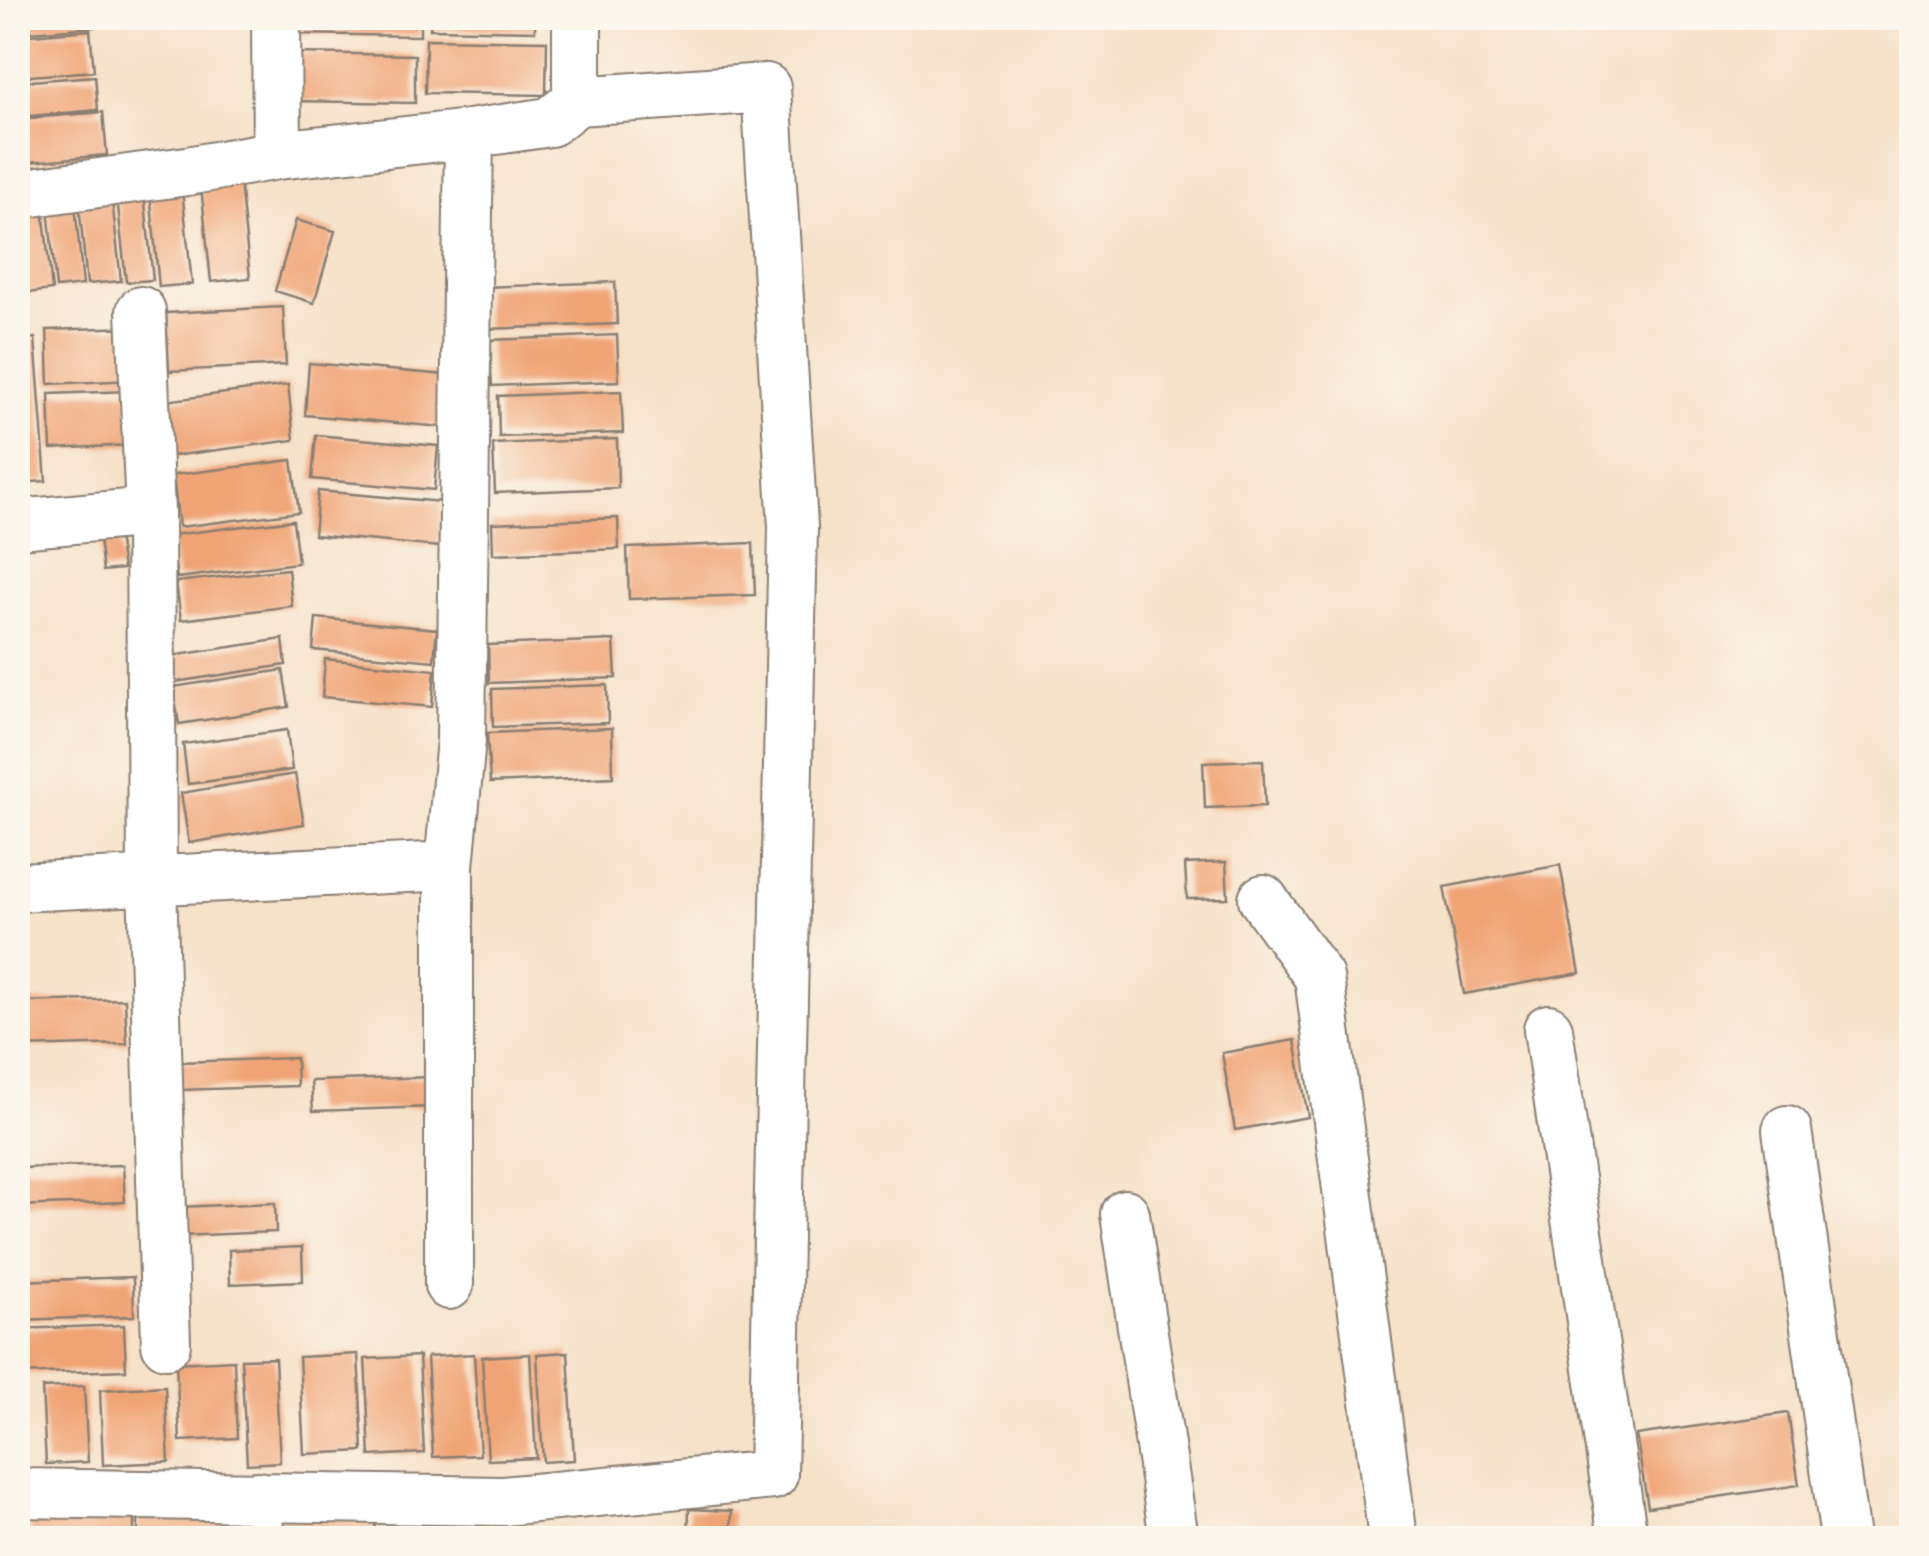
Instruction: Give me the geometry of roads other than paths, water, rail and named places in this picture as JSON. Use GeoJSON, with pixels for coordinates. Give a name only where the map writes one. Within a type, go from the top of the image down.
{"type":"FeatureCollection","features":[{"type":"Feature","properties":{"kind":"street"},"geometry":{"type":"LineString","coordinates":[[276,18],[277,154]]}},
{"type":"Feature","properties":{"kind":"street"},"geometry":{"type":"LineString","coordinates":[[577,101],[578,18]]}},
{"type":"Feature","properties":{"kind":"street"},"geometry":{"type":"LineString","coordinates":[[18,194],[187,171],[277,154],[550,122],[577,101],[766,88],[793,527],[773,1475],[503,1520],[258,1517],[18,1493]]}},
{"type":"Feature","properties":{"kind":"street"},"geometry":{"type":"LineString","coordinates":[[449,1285],[449,866],[461,740],[469,134]]}},
{"type":"Feature","properties":{"kind":"street"},"geometry":{"type":"LineString","coordinates":[[141,311],[150,512],[152,881],[166,1344]]}},
{"type":"Feature","properties":{"kind":"street"},"geometry":{"type":"LineString","coordinates":[[18,524],[150,512]]}},
{"type":"Feature","properties":{"kind":"street"},"geometry":{"type":"LineString","coordinates":[[18,887],[449,866]]}},
{"type":"Feature","properties":{"kind":"street"},"geometry":{"type":"LineString","coordinates":[[1263,899],[1319,976],[1393,1538]]}},
{"type":"Feature","properties":{"kind":"street"},"geometry":{"type":"LineString","coordinates":[[1548,1029],[1624,1538]]}},
{"type":"Feature","properties":{"kind":"street"},"geometry":{"type":"LineString","coordinates":[[1786,1130],[1844,1538]]}},
{"type":"Feature","properties":{"kind":"street"},"geometry":{"type":"LineString","coordinates":[[1124,1214],[1174,1538]]}}]}
